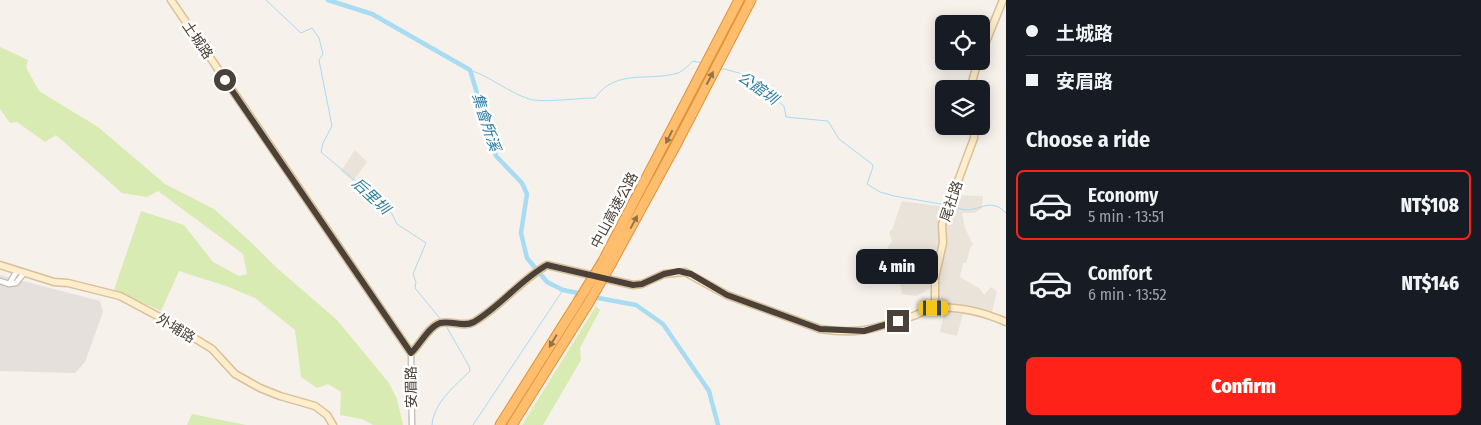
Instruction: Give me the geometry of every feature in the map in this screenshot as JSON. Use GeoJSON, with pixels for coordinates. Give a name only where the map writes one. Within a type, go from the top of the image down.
{"type":"FeatureCollection","features":[{"type":"Feature","properties":{"kind":"highway","name":"中山高速公路"},"geometry":{"type":"LineString","coordinates":[[512,425],[588,304],[739,0]]}},
{"type":"Feature","properties":{"kind":"highway","name":"中山高速公路"},"geometry":{"type":"LineString","coordinates":[[500,425],[578,300],[607,263],[677,144],[750,0]]}},
{"type":"Feature","properties":{"kind":"street","name":"土城路"},"geometry":{"type":"LineString","coordinates":[[171,0],[411,353]]}},
{"type":"Feature","properties":{"kind":"street"},"geometry":{"type":"LineString","coordinates":[[990,32],[1003,0]]}},
{"type":"Feature","properties":{"kind":"street","name":"尾社路"},"geometry":{"type":"LineString","coordinates":[[934,308],[935,278],[943,243],[942,224],[974,135]]}},
{"type":"Feature","properties":{"kind":"street","name":"外埔路"},"geometry":{"type":"LineString","coordinates":[[0,265],[24,273],[120,296],[167,321],[212,349],[235,374],[260,388],[315,406],[327,414],[333,425]]}},
{"type":"Feature","properties":{"kind":"street","name":"安眉路"},"geometry":{"type":"LineString","coordinates":[[412,425],[411,353],[434,327],[443,322],[460,325],[473,322],[534,272],[547,265],[633,285],[642,284],[664,274],[685,272],[727,295],[820,329],[835,331],[872,330],[934,308]]}},
{"type":"Feature","properties":{"kind":"street"},"geometry":{"type":"LineString","coordinates":[[9,284],[17,271]]}},
{"type":"Feature","properties":{"kind":"street"},"geometry":{"type":"LineString","coordinates":[[0,280],[9,284],[16,283],[24,273]]}},
{"type":"Feature","properties":{"kind":"street"},"geometry":{"type":"LineString","coordinates":[[934,308],[984,314],[1006,322]]}},
{"type":"Feature","properties":{"kind":"shaded area"},"geometry":{"type":"Polygon","coordinates":[[[355,150],[367,162],[353,181],[341,171],[355,150]]]}},
{"type":"Feature","properties":{"kind":"shaded area"},"geometry":{"type":"Polygon","coordinates":[[[951,195],[983,196],[982,208],[975,213],[962,213],[965,228],[973,245],[971,246],[966,263],[963,263],[960,277],[980,289],[984,295],[991,287],[997,292],[992,311],[995,321],[963,314],[957,336],[940,332],[944,313],[937,312],[936,285],[916,296],[902,294],[898,271],[882,256],[892,241],[889,232],[892,230],[902,201],[945,207],[951,195]]]}},
{"type":"Feature","properties":{"kind":"shaded area"},"geometry":{"type":"Polygon","coordinates":[[[0,275],[100,301],[103,312],[85,362],[75,373],[0,371],[0,275]]]}},
{"type":"Feature","properties":{"kind":"green space"},"geometry":{"type":"Polygon","coordinates":[[[0,47],[28,60],[26,67],[39,91],[98,127],[165,184],[214,209],[277,268],[337,320],[389,383],[397,399],[403,425],[373,425],[362,419],[340,415],[341,392],[328,384],[317,388],[301,377],[295,330],[255,298],[226,286],[179,271],[161,311],[114,290],[141,211],[184,225],[213,262],[239,276],[247,274],[243,254],[158,191],[147,197],[122,193],[56,135],[45,142],[17,122],[10,123],[0,109],[0,47]]]}},
{"type":"Feature","properties":{"kind":"green space"},"geometry":{"type":"Polygon","coordinates":[[[596,306],[600,310],[580,348],[581,360],[543,425],[522,425],[596,306]]]}},
{"type":"Feature","properties":{"kind":"green space"},"geometry":{"type":"Polygon","coordinates":[[[192,414],[246,425],[187,425],[192,414]]]}},
{"type":"Feature","properties":{"kind":"waterway","name":"后里圳"},"geometry":{"type":"LineString","coordinates":[[266,0],[301,33],[312,28],[319,38],[323,54],[319,60],[332,126],[323,143],[321,152],[390,210],[397,224],[426,243],[413,274],[416,282],[415,288],[442,321]]}},
{"type":"Feature","properties":{"kind":"waterway","name":"集會所溪"},"geometry":{"type":"LineString","coordinates":[[328,0],[372,14],[470,70],[496,156],[522,183],[527,194],[521,233],[527,258],[547,282],[563,290],[583,294]]}},
{"type":"Feature","properties":{"kind":"waterway","name":"公館圳"},"geometry":{"type":"LineString","coordinates":[[470,70],[529,99],[552,100],[595,98],[603,89],[623,79],[678,73],[693,61],[702,63]]}},
{"type":"Feature","properties":{"kind":"waterway","name":"公館圳"},"geometry":{"type":"LineString","coordinates":[[720,68],[743,74],[784,106],[786,117],[828,121],[839,139],[872,164],[873,167],[867,184],[880,192],[947,205]]}},
{"type":"Feature","properties":{"kind":"waterway","name":"公館圳"},"geometry":{"type":"LineString","coordinates":[[951,206],[967,210],[991,205],[1006,213]]}},
{"type":"Feature","properties":{"kind":"waterway"},"geometry":{"type":"LineString","coordinates":[[473,425],[563,290]]}},
{"type":"Feature","properties":{"kind":"waterway","name":"集會所溪"},"geometry":{"type":"LineString","coordinates":[[593,297],[636,305],[663,324],[709,391],[718,425]]}},
{"type":"Feature","properties":{"kind":"waterway","name":"后里圳"},"geometry":{"type":"LineString","coordinates":[[432,425],[436,409],[452,388],[470,371],[446,326]]}},
{"type":"Feature","properties":{"kind":"route"},"geometry":{"type":"LineString","coordinates":[[225,80],[411,353],[438,324],[443,322],[466,325],[473,322],[499,303],[534,272],[547,265],[633,285],[642,284],[671,272],[685,272],[727,295],[820,329],[850,332],[864,331],[898,321]]}}]}
